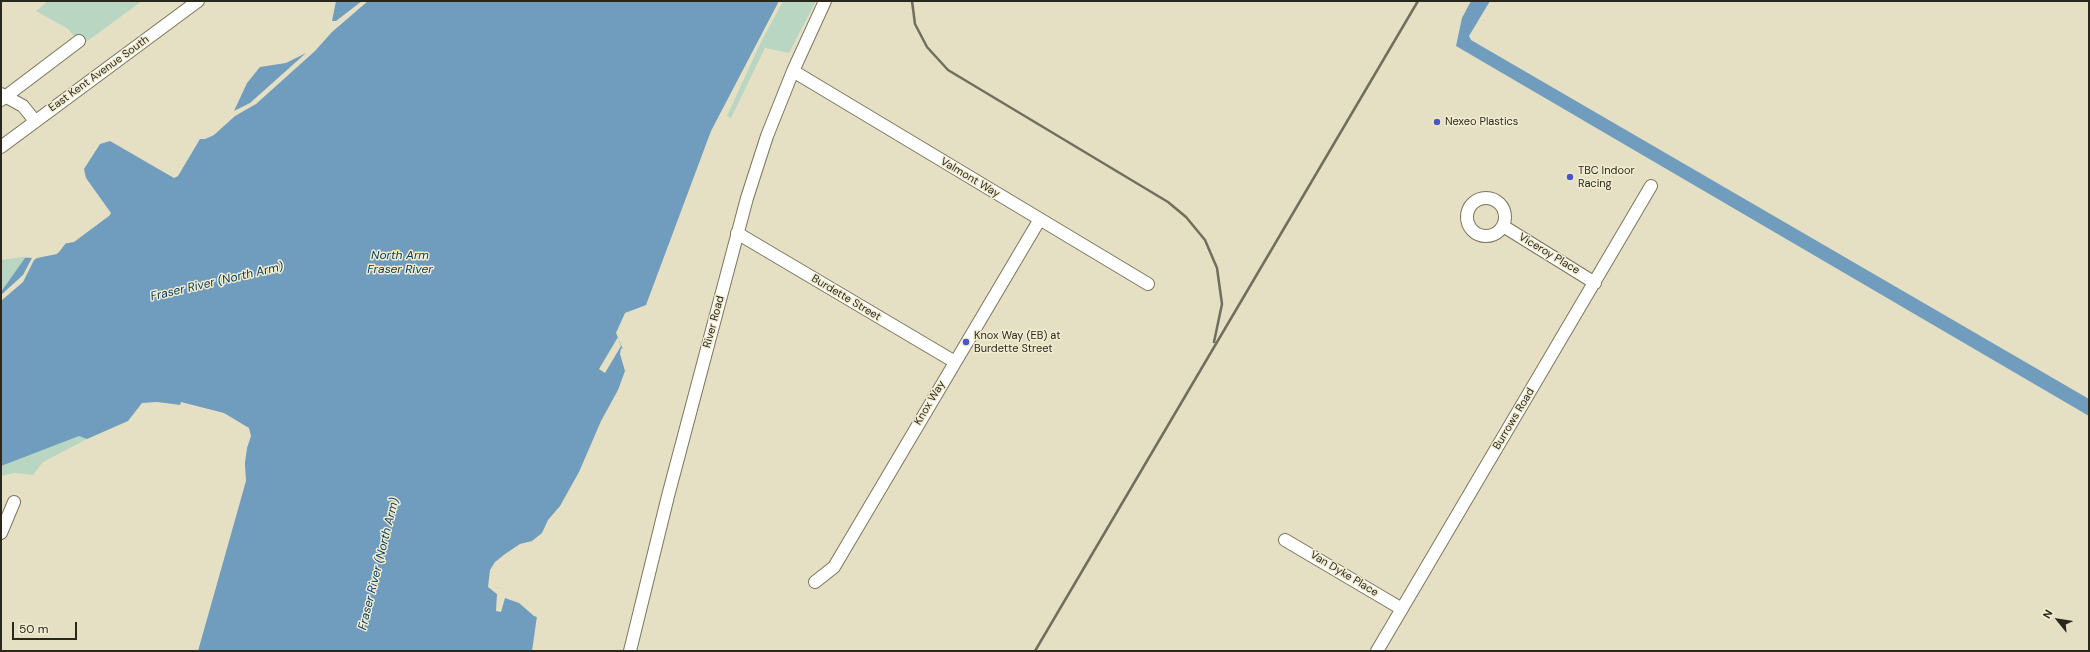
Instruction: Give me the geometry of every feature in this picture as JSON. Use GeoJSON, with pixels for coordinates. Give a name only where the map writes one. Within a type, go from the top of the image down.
{"type":"FeatureCollection","features":[{"type":"Feature","properties":{"kind":"street","name":"East Kent Avenue South"},"geometry":{"type":"LineString","coordinates":[[1,147],[198,1]]}},
{"type":"Feature","properties":{"kind":"street","name":"River Road"},"geometry":{"type":"LineString","coordinates":[[630,651],[666,504],[737,233],[767,136],[793,71],[825,1]]}},
{"type":"Feature","properties":{"kind":"street"},"geometry":{"type":"LineString","coordinates":[[2,97],[79,41]]}},
{"type":"Feature","properties":{"kind":"street","name":"Valmont Way"},"geometry":{"type":"LineString","coordinates":[[793,71],[1148,284]]}},
{"type":"Feature","properties":{"kind":"street"},"geometry":{"type":"LineString","coordinates":[[2,97],[23,106],[35,121]]}},
{"type":"Feature","properties":{"kind":"street","name":"Burrows Road"},"geometry":{"type":"LineString","coordinates":[[1377,651],[1651,186]]}},
{"type":"Feature","properties":{"kind":"street","name":"Knox Way"},"geometry":{"type":"LineString","coordinates":[[815,582],[834,567],[1040,219]]}},
{"type":"Feature","properties":{"kind":"street","name":"Viceroy Place"},"geometry":{"type":"LineString","coordinates":[[1503,226],[1595,283]]}},
{"type":"Feature","properties":{"kind":"street","name":"Burdette Street"},"geometry":{"type":"LineString","coordinates":[[737,233],[955,362]]}},
{"type":"Feature","properties":{"kind":"street"},"geometry":{"type":"LineString","coordinates":[[1,534],[14,502]]}},
{"type":"Feature","properties":{"kind":"street","name":"Van Dyke Place"},"geometry":{"type":"LineString","coordinates":[[1285,540],[1402,609]]}},
{"type":"Feature","properties":{"kind":"green space"},"geometry":{"type":"Polygon","coordinates":[[[48,1],[142,1],[82,45],[68,29],[36,11],[48,1]]]}},
{"type":"Feature","properties":{"kind":"green space"},"geometry":{"type":"Polygon","coordinates":[[[783,1],[816,1],[789,53],[765,48],[731,118],[727,116],[760,44],[783,1]]]}},
{"type":"Feature","properties":{"kind":"green space"},"geometry":{"type":"Polygon","coordinates":[[[31,256],[32,258],[1,295],[1,260],[31,256]]]}},
{"type":"Feature","properties":{"kind":"green space"},"geometry":{"type":"Polygon","coordinates":[[[79,436],[87,439],[43,462],[33,475],[14,473],[1,476],[1,459],[79,436]]]}},
{"type":"Feature","properties":{"kind":"water","name":"North Arm Fraser River"},"geometry":{"type":"Polygon","coordinates":[[[336,1],[779,1],[711,131],[646,305],[625,313],[616,333],[627,359],[628,371],[563,509],[540,537],[502,563],[498,569],[495,586],[520,597],[537,616],[532,651],[198,651],[246,481],[244,447],[246,433],[243,427],[219,415],[188,406],[157,402],[142,403],[128,421],[87,439],[79,436],[1,466],[1,292],[25,258],[59,252],[69,239],[99,219],[101,205],[79,167],[97,139],[110,134],[171,172],[179,168],[196,139],[203,137],[230,112],[255,68],[293,58],[309,51],[322,41],[331,26],[336,1]]]}},
{"type":"Feature","properties":{"kind":"water"},"geometry":{"type":"Polygon","coordinates":[[[1471,1],[1490,1],[1469,36],[1471,40],[2089,399],[2089,416],[1456,46],[1462,18],[1471,1]]]}},
{"type":"Feature","properties":{"kind":"pier"},"geometry":{"type":"Polygon","coordinates":[[[362,1],[368,1],[332,32],[315,51],[256,104],[235,116],[214,135],[205,139],[200,139],[178,176],[174,178],[110,141],[100,144],[84,169],[86,178],[111,213],[74,242],[62,244],[68,238],[97,218],[99,206],[80,180],[77,167],[96,137],[111,133],[171,169],[177,166],[194,138],[201,137],[228,111],[246,76],[254,66],[263,62],[291,58],[301,54],[322,37],[331,21],[336,21],[362,1]],[[306,53],[286,63],[260,67],[247,83],[234,111],[250,103],[306,53]]]}},
{"type":"Feature","properties":{"kind":"pier"},"geometry":{"type":"Polygon","coordinates":[[[62,248],[57,254],[34,260],[23,282],[1,301],[1,295],[23,275],[32,258],[24,257],[62,248]]]}},
{"type":"Feature","properties":{"kind":"pier"},"geometry":{"type":"Polygon","coordinates":[[[618,337],[621,346],[605,373],[599,369],[618,337]]]}},
{"type":"Feature","properties":{"kind":"pier"},"geometry":{"type":"Polygon","coordinates":[[[621,348],[625,350],[629,368],[624,389],[607,421],[590,462],[565,510],[536,543],[504,565],[497,578],[497,587],[521,595],[530,601],[539,618],[534,616],[519,603],[505,598],[501,612],[496,611],[497,594],[488,587],[490,570],[495,562],[505,554],[520,544],[532,541],[542,533],[548,520],[560,506],[579,472],[601,421],[618,390],[625,371],[620,354],[621,348]]]}},
{"type":"Feature","properties":{"kind":"pier"},"geometry":{"type":"Polygon","coordinates":[[[181,402],[224,413],[249,428],[251,436],[247,448],[244,470],[242,447],[244,434],[241,429],[218,417],[183,407],[180,405],[181,402]]]}},
{"type":"Feature","properties":{"kind":"railway"},"geometry":{"type":"LineString","coordinates":[[912,1],[915,24],[927,47],[948,70],[1168,202],[1186,217],[1205,240],[1217,268],[1222,304],[1214,342]]}},
{"type":"Feature","properties":{"kind":"railway"},"geometry":{"type":"LineString","coordinates":[[1035,651],[1418,1]]}},
{"type":"Feature","properties":{"kind":"place","name":"Nexeo Plastics"},"geometry":{"type":"Point","coordinates":[1437,122]}},
{"type":"Feature","properties":{"kind":"place","name":"TBC Indoor Racing"},"geometry":{"type":"Point","coordinates":[1570,177]}},
{"type":"Feature","properties":{"kind":"place","name":"Knox Way (EB) at Burdette Street"},"geometry":{"type":"Point","coordinates":[966,342]}},
{"type":"Feature","properties":{"kind":"water label","name":"Fraser River (North Arm)"},"geometry":{"type":"Point","coordinates":[217,282]}},
{"type":"Feature","properties":{"kind":"water label","name":"Fraser River (North Arm)"},"geometry":{"type":"Point","coordinates":[379,564]}}]}
